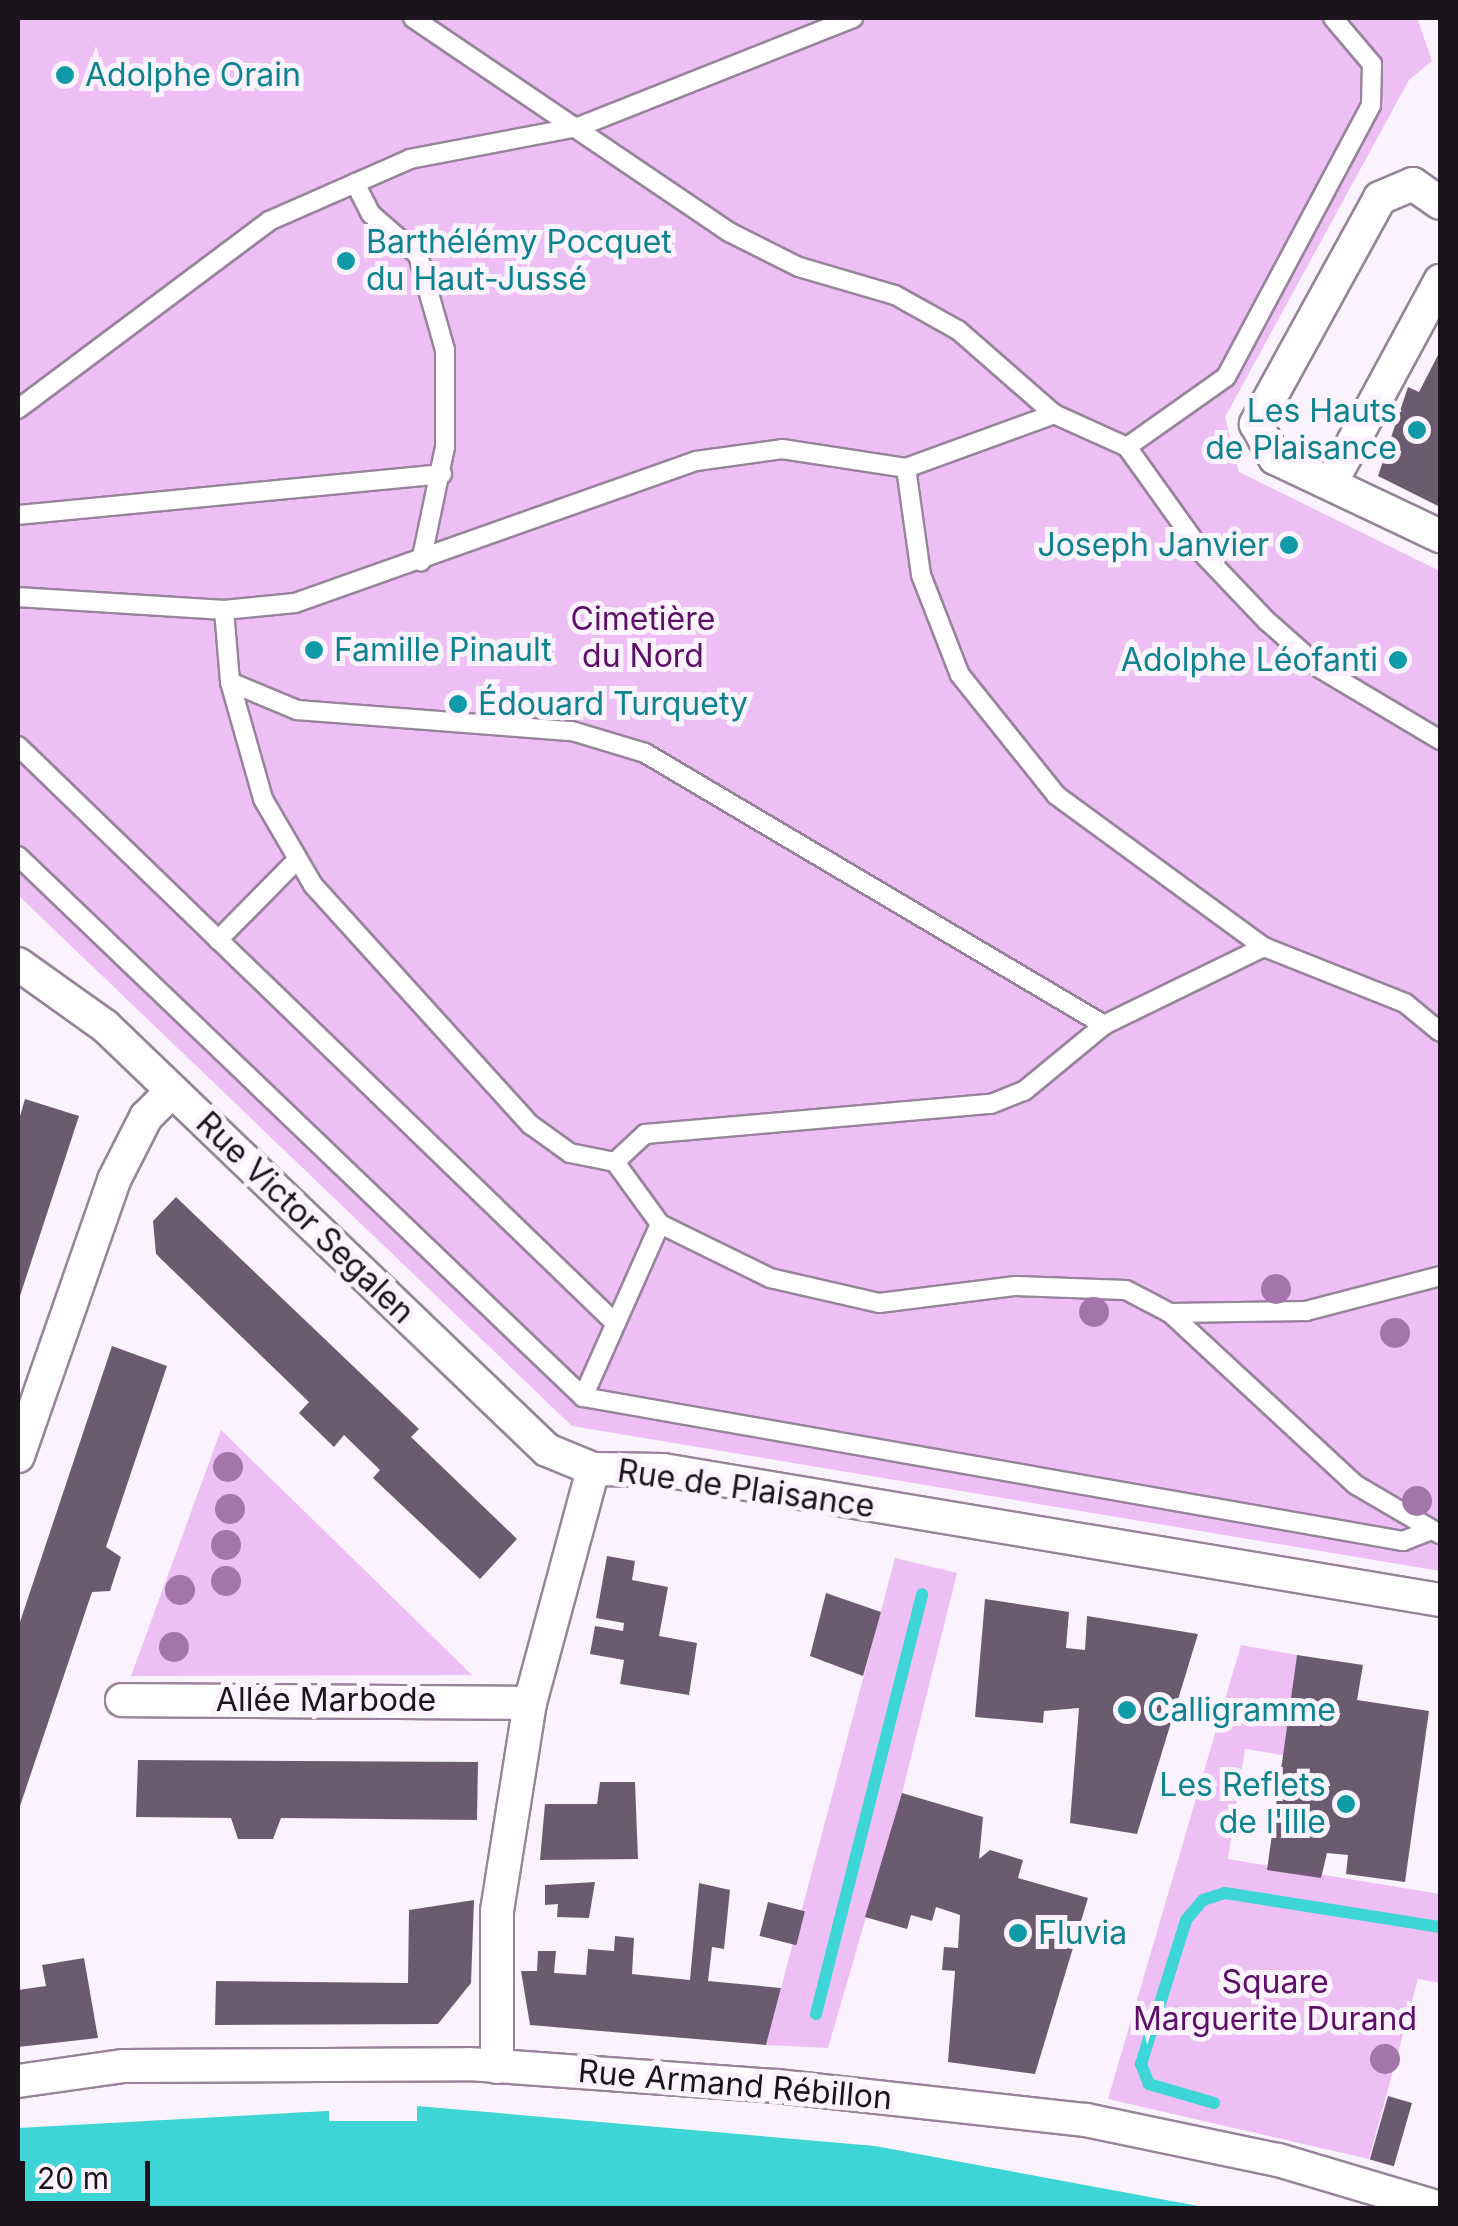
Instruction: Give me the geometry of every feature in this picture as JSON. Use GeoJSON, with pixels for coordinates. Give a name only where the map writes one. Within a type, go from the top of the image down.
{"type":"FeatureCollection","features":[{"type":"Feature","properties":{"kind":"street"},"geometry":{"type":"LineString","coordinates":[[1440,203],[1413,184],[1380,198],[1260,409],[1261,442],[1275,458],[1440,536]]}},
{"type":"Feature","properties":{"kind":"street"},"geometry":{"type":"LineString","coordinates":[[1332,483],[1440,281]]}},
{"type":"Feature","properties":{"kind":"street","name":"Rue Victor Segalen"},"geometry":{"type":"LineString","coordinates":[[18,964],[105,1026],[548,1450],[593,1469]]}},
{"type":"Feature","properties":{"kind":"street"},"geometry":{"type":"LineString","coordinates":[[18,1456],[114,1180],[146,1117],[172,1091]]}},
{"type":"Feature","properties":{"kind":"street","name":"Rue de Plaisance"},"geometry":{"type":"LineString","coordinates":[[497,2067],[497,1911],[530,1703],[593,1469],[663,1470],[1440,1600]]}},
{"type":"Feature","properties":{"kind":"street","name":"Allée Marbode"},"geometry":{"type":"LineString","coordinates":[[122,1700],[530,1703]]}},
{"type":"Feature","properties":{"kind":"street","name":"Rue Armand Rébillon"},"geometry":{"type":"LineString","coordinates":[[18,2081],[124,2066],[497,2067],[1086,2120],[1278,2160],[1440,2208]]}},
{"type":"Feature","properties":{"kind":"lane"},"geometry":{"type":"LineString","coordinates":[[413,18],[729,232],[799,267],[895,295],[958,330],[1054,414],[1127,447],[1205,556],[1267,621],[1321,669],[1440,740]]}},
{"type":"Feature","properties":{"kind":"lane"},"geometry":{"type":"LineString","coordinates":[[18,410],[268,221],[410,160],[578,127],[853,18]]}},
{"type":"Feature","properties":{"kind":"lane"},"geometry":{"type":"LineString","coordinates":[[1127,447],[1226,377],[1371,105],[1372,64],[1333,18]]}},
{"type":"Feature","properties":{"kind":"lane"},"geometry":{"type":"LineString","coordinates":[[356,183],[371,214],[418,255],[445,350],[442,474],[421,562]]}},
{"type":"Feature","properties":{"kind":"lane"},"geometry":{"type":"LineString","coordinates":[[18,597],[224,610],[295,602],[421,562],[555,505],[696,462],[782,449],[906,468],[1054,414]]}},
{"type":"Feature","properties":{"kind":"lane"},"geometry":{"type":"LineString","coordinates":[[906,468],[921,574],[960,676],[1056,795],[1264,947],[1405,1004],[1440,1032]]}},
{"type":"Feature","properties":{"kind":"lane"},"geometry":{"type":"LineString","coordinates":[[18,515],[442,474]]}},
{"type":"Feature","properties":{"kind":"lane"},"geometry":{"type":"LineString","coordinates":[[224,610],[230,682],[263,799],[297,860],[531,1125],[570,1153],[614,1162],[660,1224],[714,1255],[822,1294],[879,1304],[1080,1284],[1126,1290],[1170,1313],[1356,1485],[1434,1533]]}},
{"type":"Feature","properties":{"kind":"lane"},"geometry":{"type":"LineString","coordinates":[[230,682],[296,710],[572,731],[645,753],[1104,1025]]}},
{"type":"Feature","properties":{"kind":"lane"},"geometry":{"type":"LineString","coordinates":[[18,746],[612,1320]]}},
{"type":"Feature","properties":{"kind":"lane"},"geometry":{"type":"LineString","coordinates":[[18,856],[583,1397],[1403,1541],[1434,1533]]}},
{"type":"Feature","properties":{"kind":"lane"},"geometry":{"type":"LineString","coordinates":[[218,940],[297,860]]}},
{"type":"Feature","properties":{"kind":"lane"},"geometry":{"type":"LineString","coordinates":[[614,1162],[645,1134],[992,1104],[1024,1091],[1104,1025],[1264,947]]}},
{"type":"Feature","properties":{"kind":"lane"},"geometry":{"type":"LineString","coordinates":[[583,1397],[612,1320],[660,1224]]}},
{"type":"Feature","properties":{"kind":"lane"},"geometry":{"type":"LineString","coordinates":[[1170,1313],[1306,1311],[1440,1276]]}},
{"type":"Feature","properties":{"kind":"green space","name":"Cimetière du Nord"},"geometry":{"type":"Polygon","coordinates":[[[18,18],[1417,18],[1432,61],[1409,80],[1225,417],[1239,472],[1440,571],[1440,1571],[572,1426],[18,895],[18,18]]]}},
{"type":"Feature","properties":{"kind":"green space"},"geometry":{"type":"Polygon","coordinates":[[[221,1430],[472,1675],[131,1676],[221,1430]]]}},
{"type":"Feature","properties":{"kind":"green space"},"geometry":{"type":"Polygon","coordinates":[[[895,1558],[957,1573],[902,1793],[828,2048],[766,2045],[895,1558]]]}},
{"type":"Feature","properties":{"kind":"green space","name":"Square Marguerite Durand"},"geometry":{"type":"Polygon","coordinates":[[[1241,1645],[1297,1655],[1283,1755],[1245,1749],[1228,1859],[1440,1894],[1440,1983],[1418,1979],[1369,2159],[1108,2099],[1241,1645]]]}},
{"type":"Feature","properties":{"kind":"water"},"geometry":{"type":"Polygon","coordinates":[[[417,2106],[875,2146],[1209,2208],[18,2208],[18,2128],[417,2106]]]}},
{"type":"Feature","properties":{"kind":"pier"},"geometry":{"type":"Polygon","coordinates":[[[329,2106],[417,2106],[417,2121],[329,2121],[329,2106]]]}},
{"type":"Feature","properties":{"kind":"building","name":"Les Hauts de Plaisance"},"geometry":{"type":"Polygon","coordinates":[[[1440,351],[1440,507],[1378,476],[1408,387],[1419,392],[1440,351]]]}},
{"type":"Feature","properties":{"kind":"building"},"geometry":{"type":"Polygon","coordinates":[[[25,1099],[79,1116],[18,1302],[18,1123],[25,1099]]]}},
{"type":"Feature","properties":{"kind":"building"},"geometry":{"type":"Polygon","coordinates":[[[176,1197],[419,1429],[411,1437],[517,1539],[480,1579],[373,1478],[380,1470],[344,1435],[334,1447],[299,1413],[309,1402],[156,1254],[153,1221],[176,1197]]]}},
{"type":"Feature","properties":{"kind":"building"},"geometry":{"type":"Polygon","coordinates":[[[112,1346],[167,1366],[106,1547],[121,1557],[110,1591],[92,1592],[18,1812],[18,1628],[112,1346]]]}},
{"type":"Feature","properties":{"kind":"building"},"geometry":{"type":"Polygon","coordinates":[[[607,1556],[635,1561],[632,1580],[668,1587],[659,1636],[697,1643],[689,1695],[620,1684],[624,1660],[590,1654],[595,1626],[623,1631],[624,1623],[596,1618],[607,1556]]]}},
{"type":"Feature","properties":{"kind":"building"},"geometry":{"type":"Polygon","coordinates":[[[826,1593],[881,1612],[863,1676],[810,1656],[826,1593]]]}},
{"type":"Feature","properties":{"kind":"building","name":"Calligramme"},"geometry":{"type":"Polygon","coordinates":[[[985,1599],[1069,1612],[1066,1648],[1085,1650],[1087,1616],[1198,1634],[1137,1834],[1070,1823],[1079,1708],[1044,1711],[1043,1723],[975,1717],[985,1599]]]}},
{"type":"Feature","properties":{"kind":"building","name":"Les Reflets de l'Ille"},"geometry":{"type":"Polygon","coordinates":[[[1297,1655],[1363,1665],[1357,1700],[1429,1711],[1405,1882],[1346,1874],[1348,1855],[1327,1853],[1321,1878],[1267,1870],[1297,1655]]]}},
{"type":"Feature","properties":{"kind":"building"},"geometry":{"type":"Polygon","coordinates":[[[138,1760],[478,1762],[477,1820],[281,1818],[273,1839],[238,1839],[231,1818],[136,1817],[138,1760]]]}},
{"type":"Feature","properties":{"kind":"building"},"geometry":{"type":"Polygon","coordinates":[[[600,1782],[635,1782],[638,1859],[540,1860],[545,1804],[597,1804],[600,1782]]]}},
{"type":"Feature","properties":{"kind":"building","name":"Fluvia"},"geometry":{"type":"Polygon","coordinates":[[[902,1793],[983,1817],[979,1859],[990,1850],[1023,1860],[1018,1878],[1088,1898],[1035,2074],[948,2062],[955,1971],[942,1970],[944,1947],[958,1948],[960,1915],[936,1907],[932,1921],[911,1915],[907,1929],[865,1917],[902,1793]]]}},
{"type":"Feature","properties":{"kind":"building"},"geometry":{"type":"Polygon","coordinates":[[[595,1882],[589,1918],[557,1917],[558,1904],[545,1905],[545,1885],[595,1882]]]}},
{"type":"Feature","properties":{"kind":"building"},"geometry":{"type":"Polygon","coordinates":[[[699,1883],[730,1890],[724,1949],[712,1947],[708,1981],[781,1988],[766,2045],[530,2025],[521,1971],[537,1971],[538,1951],[556,1951],[554,1973],[586,1975],[588,1949],[614,1951],[615,1936],[634,1938],[632,1974],[690,1980],[699,1883]]]}},
{"type":"Feature","properties":{"kind":"building"},"geometry":{"type":"Polygon","coordinates":[[[474,1900],[471,1983],[438,2024],[215,2025],[216,1981],[408,1983],[409,1910],[474,1900]]]}},
{"type":"Feature","properties":{"kind":"building"},"geometry":{"type":"Polygon","coordinates":[[[768,1902],[805,1911],[796,1945],[760,1936],[768,1902]]]}},
{"type":"Feature","properties":{"kind":"building"},"geometry":{"type":"Polygon","coordinates":[[[84,1958],[98,2038],[18,2047],[18,1990],[46,1986],[42,1965],[84,1958]]]}},
{"type":"Feature","properties":{"kind":"building"},"geometry":{"type":"Polygon","coordinates":[[[1388,2096],[1412,2103],[1394,2166],[1370,2159],[1388,2096]]]}},
{"type":"Feature","properties":{"kind":"waterway"},"geometry":{"type":"LineString","coordinates":[[816,2014],[922,1594]]}},
{"type":"Feature","properties":{"kind":"waterway"},"geometry":{"type":"LineString","coordinates":[[1214,2103],[1149,2084],[1141,2064],[1186,1920],[1203,1900],[1225,1893],[1440,1927]]}},
{"type":"Feature","properties":{"kind":"place","name":"Adolphe Orain"},"geometry":{"type":"Point","coordinates":[65,75]}},
{"type":"Feature","properties":{"kind":"place","name":"Barthélémy Pocquet du Haut-Jussé"},"geometry":{"type":"Point","coordinates":[346,261]}},
{"type":"Feature","properties":{"kind":"place","name":"Les Hauts de Plaisance"},"geometry":{"type":"Point","coordinates":[1417,430]}},
{"type":"Feature","properties":{"kind":"place","name":"Joseph Janvier"},"geometry":{"type":"Point","coordinates":[1289,545]}},
{"type":"Feature","properties":{"kind":"place","name":"Famille Pinault"},"geometry":{"type":"Point","coordinates":[314,650]}},
{"type":"Feature","properties":{"kind":"place","name":"Adolphe Léofanti"},"geometry":{"type":"Point","coordinates":[1398,660]}},
{"type":"Feature","properties":{"kind":"place","name":"Édouard Turquety"},"geometry":{"type":"Point","coordinates":[458,704]}},
{"type":"Feature","properties":{"kind":"place","name":"Calligramme"},"geometry":{"type":"Point","coordinates":[1127,1710]}},
{"type":"Feature","properties":{"kind":"place","name":"Les Reflets de l'Ille"},"geometry":{"type":"Point","coordinates":[1346,1804]}},
{"type":"Feature","properties":{"kind":"place","name":"Fluvia"},"geometry":{"type":"Point","coordinates":[1018,1933]}}]}
